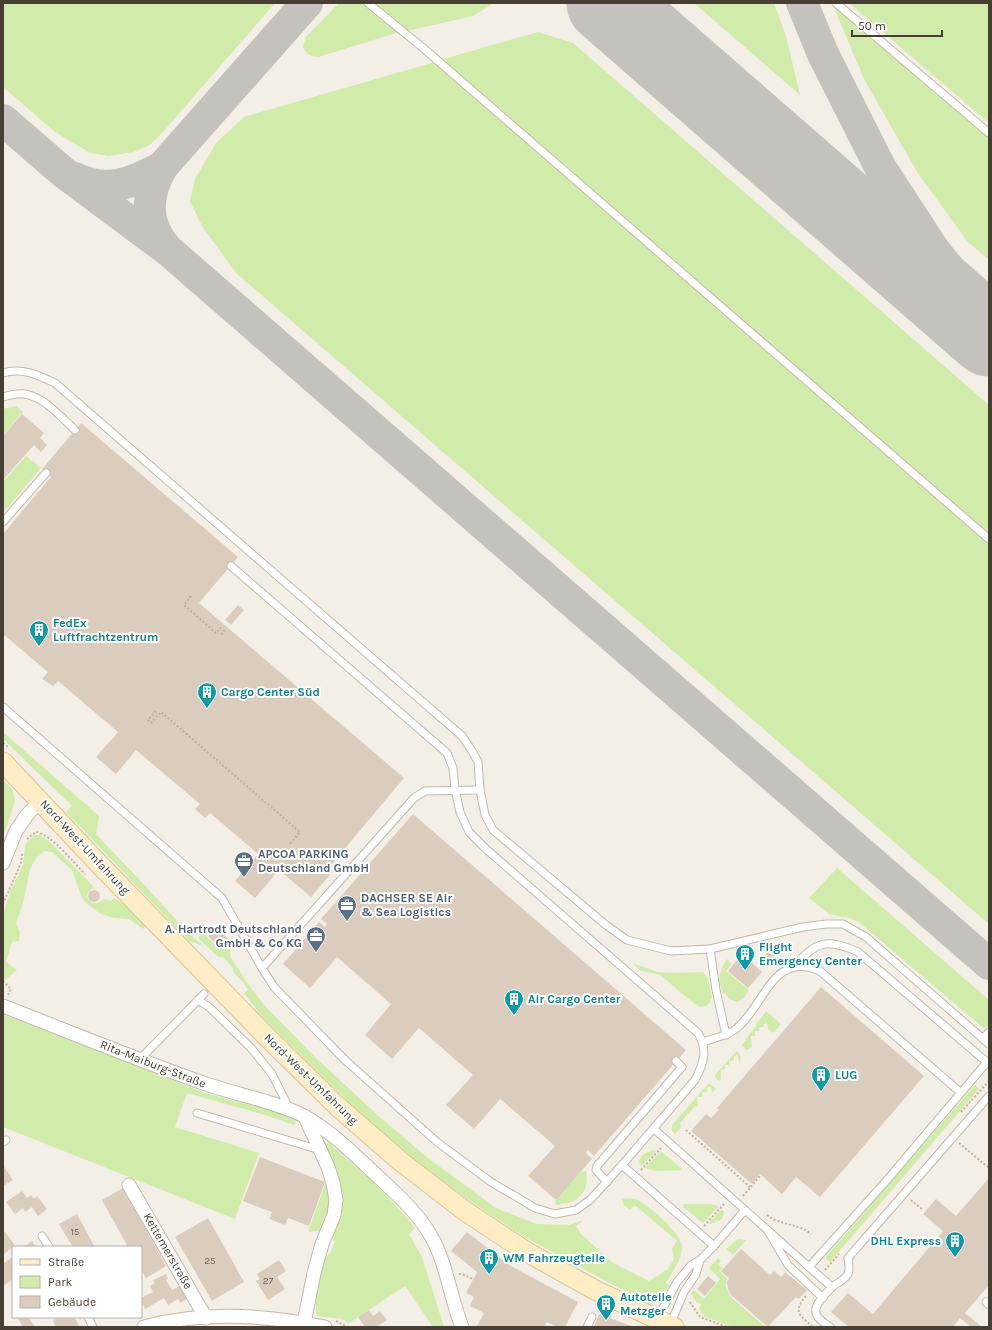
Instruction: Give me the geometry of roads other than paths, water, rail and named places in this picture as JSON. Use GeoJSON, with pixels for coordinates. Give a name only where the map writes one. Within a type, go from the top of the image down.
{"type":"FeatureCollection","features":[{"type":"Feature","properties":{"kind":"main road","name":"Nord-West-Umfahrung"},"geometry":{"type":"LineString","coordinates":[[3,762],[41,800],[100,865],[265,1035],[341,1109],[400,1161],[466,1211],[527,1252],[595,1290],[667,1324]]}},
{"type":"Feature","properties":{"kind":"street"},"geometry":{"type":"LineString","coordinates":[[4,858],[16,831],[27,815],[41,800]]}},
{"type":"Feature","properties":{"kind":"street","name":"Rita-Maiburg-Straße"},"geometry":{"type":"LineString","coordinates":[[5,1001],[140,1059],[206,1084],[290,1110],[305,1117],[326,1131],[395,1192],[422,1223],[441,1259],[462,1327]]}},
{"type":"Feature","properties":{"kind":"street"},"geometry":{"type":"LineString","coordinates":[[304,1323],[314,1273],[322,1244],[334,1215],[336,1200],[334,1183],[305,1117]]}},
{"type":"Feature","properties":{"kind":"street","name":"Kettemerstraße"},"geometry":{"type":"LineString","coordinates":[[129,1185],[206,1318]]}},
{"type":"Feature","properties":{"kind":"street"},"geometry":{"type":"LineString","coordinates":[[144,1327],[170,1321],[206,1318],[251,1317],[325,1327]]}},
{"type":"Feature","properties":{"kind":"lane"},"geometry":{"type":"LineString","coordinates":[[368,3],[422,47],[989,539]]}},
{"type":"Feature","properties":{"kind":"lane"},"geometry":{"type":"LineString","coordinates":[[836,3],[989,133]]}},
{"type":"Feature","properties":{"kind":"lane"},"geometry":{"type":"LineString","coordinates":[[3,373],[22,370],[37,374],[55,383],[462,736],[478,762],[480,790],[485,815],[493,830],[606,926],[627,940],[671,951],[710,949],[803,927],[826,924],[843,924],[866,937],[986,1041],[989,1032]]}},
{"type":"Feature","properties":{"kind":"lane"},"geometry":{"type":"LineString","coordinates":[[3,397],[14,394],[25,394],[34,397],[48,406],[75,430]]}},
{"type":"Feature","properties":{"kind":"lane"},"geometry":{"type":"LineString","coordinates":[[3,522],[46,473]]}},
{"type":"Feature","properties":{"kind":"lane"},"geometry":{"type":"LineString","coordinates":[[3,707],[222,898],[274,987],[345,1060],[437,1142],[491,1182],[535,1208],[555,1214],[576,1210],[590,1200],[607,1182],[695,1080],[701,1070],[703,1060],[703,1042],[698,1033],[486,849],[470,832],[460,812],[455,790],[453,768],[447,754],[231,566]]}},
{"type":"Feature","properties":{"kind":"lane"},"geometry":{"type":"LineString","coordinates":[[262,968],[414,798],[425,791],[480,790]]}},
{"type":"Feature","properties":{"kind":"lane"},"geometry":{"type":"LineString","coordinates":[[703,1042],[726,1035],[738,1027],[771,982],[778,976],[794,967],[812,948],[819,945],[828,944],[847,947],[858,952],[988,1063],[960,1092],[881,1186],[809,1267]]}},
{"type":"Feature","properties":{"kind":"lane"},"geometry":{"type":"LineString","coordinates":[[710,949],[716,990],[726,1035]]}},
{"type":"Feature","properties":{"kind":"lane"},"geometry":{"type":"LineString","coordinates":[[794,967],[803,966],[820,971],[960,1092]]}},
{"type":"Feature","properties":{"kind":"lane"},"geometry":{"type":"LineString","coordinates":[[140,1059],[204,994]]}},
{"type":"Feature","properties":{"kind":"lane"},"geometry":{"type":"LineString","coordinates":[[198,1000],[209,1007],[251,1048],[272,1074],[290,1110]]}},
{"type":"Feature","properties":{"kind":"lane"},"geometry":{"type":"LineString","coordinates":[[607,1182],[596,1170],[597,1166],[682,1067],[676,1061]]}},
{"type":"Feature","properties":{"kind":"lane"},"geometry":{"type":"LineString","coordinates":[[830,1327],[817,1317],[815,1312],[816,1307],[832,1287],[838,1284],[848,1274],[850,1266],[848,1258],[989,1096]]}},
{"type":"Feature","properties":{"kind":"lane"},"geometry":{"type":"LineString","coordinates":[[197,1113],[320,1150]]}},
{"type":"Feature","properties":{"kind":"lane"},"geometry":{"type":"LineString","coordinates":[[654,1129],[832,1287]]}},
{"type":"Feature","properties":{"kind":"lane"},"geometry":{"type":"LineString","coordinates":[[622,1165],[714,1246]]}},
{"type":"Feature","properties":{"kind":"lane"},"geometry":{"type":"LineString","coordinates":[[667,1324],[677,1282],[691,1265],[700,1260],[714,1246],[745,1210]]}},
{"type":"Feature","properties":{"kind":"lane"},"geometry":{"type":"LineString","coordinates":[[768,1230],[788,1265],[823,1298]]}},
{"type":"Feature","properties":{"kind":"lane"},"geometry":{"type":"LineString","coordinates":[[42,1236],[48,1246]]}},
{"type":"Feature","properties":{"kind":"lane"},"geometry":{"type":"LineString","coordinates":[[667,1324],[684,1292],[696,1274],[700,1260]]}},
{"type":"Feature","properties":{"kind":"lane"},"geometry":{"type":"LineString","coordinates":[[587,1327],[592,1317]]}},
{"type":"Feature","properties":{"kind":"lane"},"geometry":{"type":"LineString","coordinates":[[89,1318],[94,1327]]}},
{"type":"Feature","properties":{"kind":"place","name":"FedEx Luftfrachtzentrum"},"geometry":{"type":"Point","coordinates":[39,647]}},
{"type":"Feature","properties":{"kind":"place","name":"Cargo Center Süd"},"geometry":{"type":"Point","coordinates":[207,709]}},
{"type":"Feature","properties":{"kind":"place","name":"APCOA PARKING Deutschland GmbH"},"geometry":{"type":"Point","coordinates":[244,878]}},
{"type":"Feature","properties":{"kind":"place","name":"DACHSER SE Air & Sea Logistics"},"geometry":{"type":"Point","coordinates":[347,922]}},
{"type":"Feature","properties":{"kind":"place","name":"A. Hartrodt Deutschland GmbH & Co KG"},"geometry":{"type":"Point","coordinates":[316,953]}},
{"type":"Feature","properties":{"kind":"place","name":"Flight Emergency Center"},"geometry":{"type":"Point","coordinates":[745,971]}},
{"type":"Feature","properties":{"kind":"place","name":"Air Cargo Center"},"geometry":{"type":"Point","coordinates":[514,1016]}},
{"type":"Feature","properties":{"kind":"place","name":"LUG"},"geometry":{"type":"Point","coordinates":[821,1092]}},
{"type":"Feature","properties":{"kind":"place","name":"DHL Express"},"geometry":{"type":"Point","coordinates":[955,1258]}},
{"type":"Feature","properties":{"kind":"place","name":"WM Fahrzeugteile"},"geometry":{"type":"Point","coordinates":[489,1275]}},
{"type":"Feature","properties":{"kind":"place","name":"Autoteile Metzger"},"geometry":{"type":"Point","coordinates":[606,1321]}}]}
